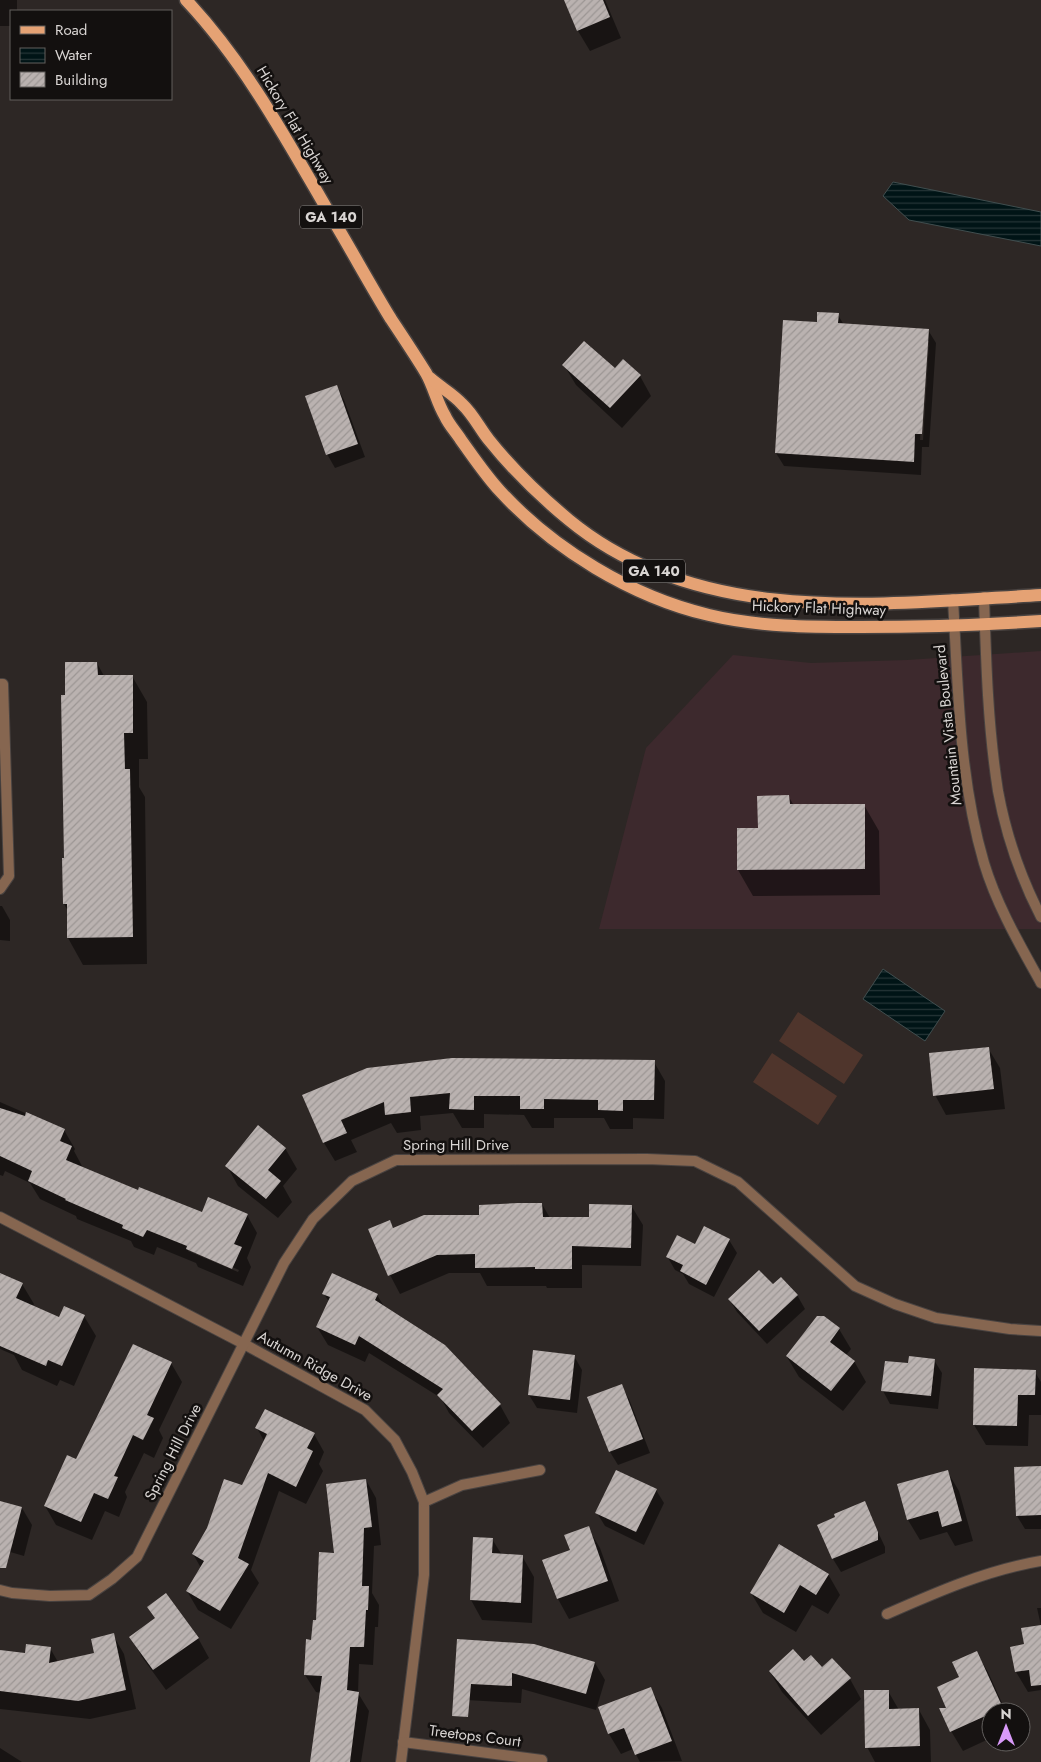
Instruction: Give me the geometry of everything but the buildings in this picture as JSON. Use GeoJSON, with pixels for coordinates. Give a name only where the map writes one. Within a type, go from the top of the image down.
{"type":"FeatureCollection","features":[{"type":"Feature","properties":{"kind":"main road","name":"Hickory Flat Highway"},"geometry":{"type":"LineString","coordinates":[[186,0],[218,36],[277,124],[390,317],[428,377],[444,416],[499,490],[541,530],[584,560],[622,582],[678,606],[708,615],[779,626],[804,627],[954,626],[1041,621]]}},
{"type":"Feature","properties":{"kind":"main road","name":"Hickory Flat Highway"},"geometry":{"type":"LineString","coordinates":[[428,377],[463,404],[489,441],[518,474],[543,498],[597,541],[649,569],[704,588],[776,600],[858,603],[1041,594]]}},
{"type":"Feature","properties":{"kind":"street"},"geometry":{"type":"LineString","coordinates":[[984,598],[992,746],[998,792],[1014,852],[1026,886],[1041,917]]}},
{"type":"Feature","properties":{"kind":"street","name":"Mountain Vista Boulevard"},"geometry":{"type":"LineString","coordinates":[[953,599],[964,763],[976,832],[993,889],[1017,941],[1041,983]]}},
{"type":"Feature","properties":{"kind":"street"},"geometry":{"type":"LineString","coordinates":[[0,684],[3,684],[9,876],[0,889]]}},
{"type":"Feature","properties":{"kind":"street","name":"Spring Hill Drive"},"geometry":{"type":"LineString","coordinates":[[0,1590],[12,1593],[50,1596],[89,1595],[137,1558],[284,1262],[312,1219],[352,1181],[396,1160],[647,1159],[695,1162],[738,1182],[855,1286],[895,1304],[936,1318],[1010,1329],[1041,1331]]}},
{"type":"Feature","properties":{"kind":"street","name":"Autumn Ridge Drive"},"geometry":{"type":"LineString","coordinates":[[0,1217],[244,1344],[365,1410],[395,1440],[412,1472],[424,1502],[424,1575],[401,1762]]}},
{"type":"Feature","properties":{"kind":"street"},"geometry":{"type":"LineString","coordinates":[[424,1502],[462,1485],[540,1470]]}},
{"type":"Feature","properties":{"kind":"street"},"geometry":{"type":"LineString","coordinates":[[887,1614],[953,1585],[1012,1566],[1041,1561]]}},
{"type":"Feature","properties":{"kind":"street","name":"Treetops Court"},"geometry":{"type":"LineString","coordinates":[[403,1742],[542,1760]]}},
{"type":"Feature","properties":{"kind":"shaded area"},"geometry":{"type":"Polygon","coordinates":[[[1041,651],[1041,929],[599,929],[646,748],[733,655],[811,663],[907,660],[1041,651]]]}},
{"type":"Feature","properties":{"kind":"shaded area"},"geometry":{"type":"Polygon","coordinates":[[[798,1012],[863,1055],[844,1084],[779,1041],[798,1012]]]}},
{"type":"Feature","properties":{"kind":"shaded area"},"geometry":{"type":"Polygon","coordinates":[[[772,1053],[837,1096],[818,1125],[753,1082],[772,1053]]]}},
{"type":"Feature","properties":{"kind":"water"},"geometry":{"type":"Polygon","coordinates":[[[893,182],[1041,212],[1041,246],[909,220],[883,196],[893,182]]]}},
{"type":"Feature","properties":{"kind":"water"},"geometry":{"type":"Polygon","coordinates":[[[883,969],[945,1011],[925,1041],[863,999],[883,969]]]}}]}
